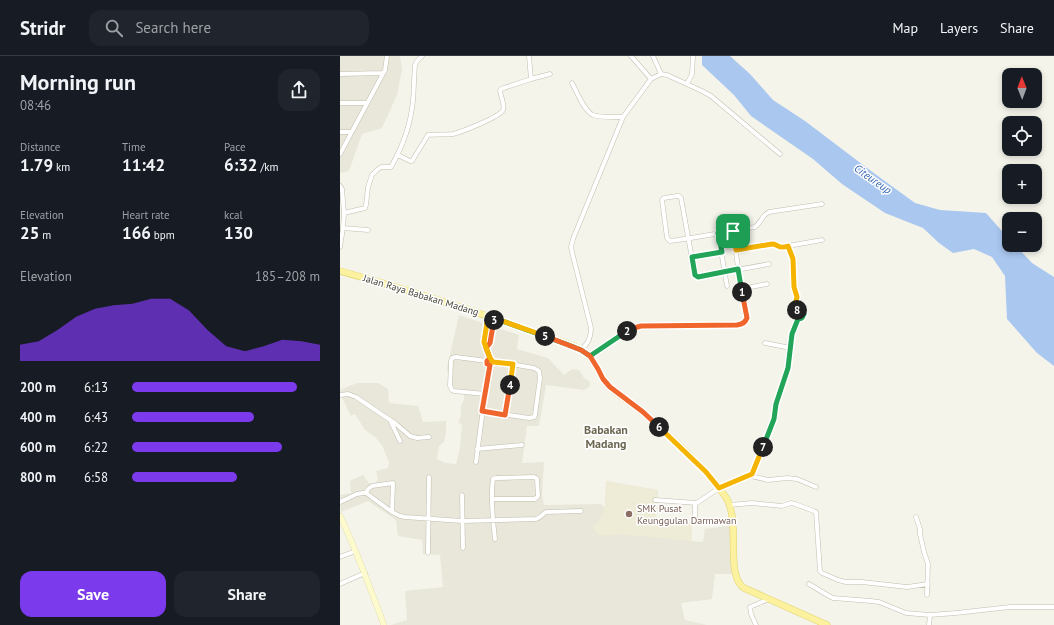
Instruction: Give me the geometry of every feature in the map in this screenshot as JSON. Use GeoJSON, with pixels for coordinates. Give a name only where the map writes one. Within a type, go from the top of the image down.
{"type":"FeatureCollection","features":[{"type":"Feature","properties":{"kind":"main road","name":"Jalan Raya Babakan Madang"},"geometry":{"type":"LineString","coordinates":[[340,271],[491,317],[566,344],[581,350],[590,356],[603,379],[610,387],[643,412],[678,444],[706,472],[727,499],[733,518],[734,567],[739,585],[827,625]]}},
{"type":"Feature","properties":{"kind":"main road"},"geometry":{"type":"LineString","coordinates":[[340,516],[365,573],[384,625]]}},
{"type":"Feature","properties":{"kind":"street"},"geometry":{"type":"LineString","coordinates":[[340,154],[383,73],[387,56]]}},
{"type":"Feature","properties":{"kind":"street"},"geometry":{"type":"LineString","coordinates":[[344,213],[365,208],[368,187],[372,175],[381,167],[391,167],[398,155],[405,138],[412,108],[415,65],[422,56]]}},
{"type":"Feature","properties":{"kind":"street"},"geometry":{"type":"LineString","coordinates":[[529,56],[531,79]]}},
{"type":"Feature","properties":{"kind":"street"},"geometry":{"type":"LineString","coordinates":[[631,56],[651,79]]}},
{"type":"Feature","properties":{"kind":"street"},"geometry":{"type":"LineString","coordinates":[[653,56],[661,74]]}},
{"type":"Feature","properties":{"kind":"street"},"geometry":{"type":"LineString","coordinates":[[687,84],[692,74],[693,56]]}},
{"type":"Feature","properties":{"kind":"street"},"geometry":{"type":"LineString","coordinates":[[340,74],[383,73]]}},
{"type":"Feature","properties":{"kind":"street"},"geometry":{"type":"LineString","coordinates":[[398,155],[412,161],[428,135],[453,134],[492,119],[503,110],[500,92],[501,89],[550,74]]}},
{"type":"Feature","properties":{"kind":"street"},"geometry":{"type":"LineString","coordinates":[[581,350],[586,346],[590,339],[590,328],[572,252],[572,243],[623,117],[651,79],[661,74],[670,76],[702,91],[720,102],[780,154]]}},
{"type":"Feature","properties":{"kind":"street"},"geometry":{"type":"LineString","coordinates":[[572,83],[584,106],[593,115],[623,117]]}},
{"type":"Feature","properties":{"kind":"street"},"geometry":{"type":"LineString","coordinates":[[340,103],[367,103]]}},
{"type":"Feature","properties":{"kind":"street"},"geometry":{"type":"LineString","coordinates":[[340,132],[352,132]]}},
{"type":"Feature","properties":{"kind":"street"},"geometry":{"type":"LineString","coordinates":[[340,186],[342,189],[344,213],[340,247]]}},
{"type":"Feature","properties":{"kind":"street"},"geometry":{"type":"LineString","coordinates":[[769,264],[698,277],[696,276],[688,238],[682,198],[677,196],[663,199],[662,202],[668,239],[670,240],[688,238],[755,227],[758,226],[764,215],[769,212],[822,204]]}},
{"type":"Feature","properties":{"kind":"street"},"geometry":{"type":"LineString","coordinates":[[343,228],[368,230]]}},
{"type":"Feature","properties":{"kind":"street"},"geometry":{"type":"LineString","coordinates":[[590,356],[625,332],[634,328],[648,326],[737,325],[746,321],[747,318],[741,289],[733,231]]}},
{"type":"Feature","properties":{"kind":"street"},"geometry":{"type":"LineString","coordinates":[[718,233],[727,286]]}},
{"type":"Feature","properties":{"kind":"street"},"geometry":{"type":"LineString","coordinates":[[736,250],[772,244],[776,244],[780,247],[822,240]]}},
{"type":"Feature","properties":{"kind":"street"},"geometry":{"type":"LineString","coordinates":[[751,476],[774,419],[776,404],[788,368],[792,334],[798,319],[802,318],[804,314],[794,308],[797,297],[794,287],[793,259],[788,246]]}},
{"type":"Feature","properties":{"kind":"street"},"geometry":{"type":"LineString","coordinates":[[692,257],[722,252]]}},
{"type":"Feature","properties":{"kind":"street"},"geometry":{"type":"LineString","coordinates":[[741,289],[767,284]]}},
{"type":"Feature","properties":{"kind":"street"},"geometry":{"type":"LineString","coordinates":[[476,462],[484,394],[490,365],[492,364],[486,348],[490,343],[491,317]]}},
{"type":"Feature","properties":{"kind":"street"},"geometry":{"type":"LineString","coordinates":[[764,343],[791,348]]}},
{"type":"Feature","properties":{"kind":"street"},"geometry":{"type":"LineString","coordinates":[[482,411],[529,418],[534,417],[536,415],[540,378],[539,371],[534,368],[490,360],[456,357],[452,358],[450,386],[452,390],[484,394]]}},
{"type":"Feature","properties":{"kind":"street"},"geometry":{"type":"LineString","coordinates":[[505,415],[513,364]]}},
{"type":"Feature","properties":{"kind":"street"},"geometry":{"type":"LineString","coordinates":[[340,395],[352,395],[396,424],[410,436],[417,438],[429,437]]}},
{"type":"Feature","properties":{"kind":"street"},"geometry":{"type":"LineString","coordinates":[[390,420],[400,441]]}},
{"type":"Feature","properties":{"kind":"street"},"geometry":{"type":"LineString","coordinates":[[477,449],[522,445]]}},
{"type":"Feature","properties":{"kind":"street"},"geometry":{"type":"LineString","coordinates":[[654,500],[695,503],[701,501],[719,488],[751,476],[768,480],[787,478],[797,479],[816,487]]}},
{"type":"Feature","properties":{"kind":"street"},"geometry":{"type":"LineString","coordinates":[[428,553],[429,477]]}},
{"type":"Feature","properties":{"kind":"street"},"geometry":{"type":"LineString","coordinates":[[492,499],[535,499],[538,496],[537,480],[534,477],[495,478],[493,481],[492,499],[492,520],[495,539]]}},
{"type":"Feature","properties":{"kind":"street"},"geometry":{"type":"LineString","coordinates":[[366,493],[372,486],[393,483],[392,512]]}},
{"type":"Feature","properties":{"kind":"street"},"geometry":{"type":"LineString","coordinates":[[340,502],[357,494],[366,493],[392,512],[405,517],[462,521],[536,519],[546,512],[581,511]]}},
{"type":"Feature","properties":{"kind":"street"},"geometry":{"type":"LineString","coordinates":[[462,495],[463,548]]}},
{"type":"Feature","properties":{"kind":"street"},"geometry":{"type":"LineString","coordinates":[[695,503],[695,522]]}},
{"type":"Feature","properties":{"kind":"street"},"geometry":{"type":"LineString","coordinates":[[729,505],[752,503],[782,506],[791,503],[816,512],[820,571],[838,580],[907,587],[928,584]]}},
{"type":"Feature","properties":{"kind":"street"},"geometry":{"type":"LineString","coordinates":[[916,517],[928,564],[927,595]]}},
{"type":"Feature","properties":{"kind":"street"},"geometry":{"type":"LineString","coordinates":[[340,557],[356,551]]}},
{"type":"Feature","properties":{"kind":"street"},"geometry":{"type":"LineString","coordinates":[[340,584],[365,573]]}},
{"type":"Feature","properties":{"kind":"street"},"geometry":{"type":"LineString","coordinates":[[809,584],[833,598],[879,602],[906,613],[930,615],[1010,607],[1054,608]]}},
{"type":"Feature","properties":{"kind":"street"},"geometry":{"type":"LineString","coordinates":[[756,625],[751,614],[750,606],[769,599]]}},
{"type":"Feature","properties":{"kind":"street"},"geometry":{"type":"LineString","coordinates":[[929,625],[930,615]]}},
{"type":"Feature","properties":{"kind":"shaded area"},"geometry":{"type":"Polygon","coordinates":[[[340,56],[400,56],[402,70],[397,95],[382,128],[362,134],[349,171],[340,173],[340,56]]]}},
{"type":"Feature","properties":{"kind":"shaded area"},"geometry":{"type":"Polygon","coordinates":[[[459,315],[519,335],[517,349],[548,358],[564,375],[572,369],[579,370],[584,378],[590,382],[590,386],[584,390],[546,385],[539,426],[527,426],[522,463],[544,462],[542,495],[544,505],[601,504],[605,507],[606,481],[658,490],[655,520],[692,523],[692,541],[703,542],[705,529],[734,525],[734,574],[715,574],[712,599],[681,603],[685,620],[707,625],[391,625],[407,620],[405,591],[443,587],[440,555],[423,554],[422,540],[398,536],[396,520],[368,501],[341,512],[340,495],[351,493],[350,481],[363,475],[369,483],[374,484],[378,480],[376,471],[388,468],[389,463],[382,445],[375,437],[365,430],[355,414],[351,416],[340,394],[340,390],[357,383],[378,383],[388,389],[389,403],[418,406],[423,422],[446,421],[444,442],[439,446],[437,459],[445,463],[456,464],[460,448],[462,424],[458,423],[461,416],[461,406],[464,400],[464,394],[451,391],[447,368],[459,315]]]}},
{"type":"Feature","properties":{"kind":"shaded area","name":"SMK Pusat Keunggulan Darmawan"},"geometry":{"type":"Polygon","coordinates":[[[606,481],[658,490],[655,520],[692,523],[692,541],[617,534],[608,536],[597,534],[593,526],[598,523],[605,507],[606,481]]]}},
{"type":"Feature","properties":{"kind":"water","name":"Citeureup"},"geometry":{"type":"Polygon","coordinates":[[[702,56],[730,56],[750,74],[773,100],[805,121],[915,203],[940,210],[986,213],[1002,231],[1002,252],[1022,252],[1032,263],[1054,277],[1054,366],[1037,353],[1007,319],[1005,276],[992,257],[974,249],[953,253],[939,243],[923,228],[885,213],[842,184],[813,159],[751,116],[734,95],[702,65],[702,56]]]}},
{"type":"Feature","properties":{"kind":"place","name":"SMK Pusat Keunggulan Darmawan"},"geometry":{"type":"Point","coordinates":[629,514]}},
{"type":"Feature","properties":{"kind":"district","name":"Babakan Madang"},"geometry":{"type":"Point","coordinates":[606,436]}},
{"type":"Feature","properties":{"kind":"route"},"geometry":{"type":"LineString","coordinates":[[733,231],[718,233],[722,252],[692,257],[695,275],[698,277],[738,269],[747,318],[744,323],[737,325],[641,326],[629,329],[590,356],[581,350],[566,344],[494,318],[490,343],[486,348],[490,358],[486,362],[490,365],[482,411],[505,415],[513,364],[493,362],[490,358],[484,345],[488,316],[494,318],[523,328],[566,344],[581,350],[590,356],[603,379],[610,387],[643,412],[678,444],[706,472],[719,488],[742,478],[751,476],[774,419],[776,404],[790,362],[792,334],[798,319],[802,318],[804,314],[794,308],[797,297],[794,287],[792,266],[793,259],[788,246],[779,247],[776,244],[772,244],[736,250],[733,231]]}}]}
